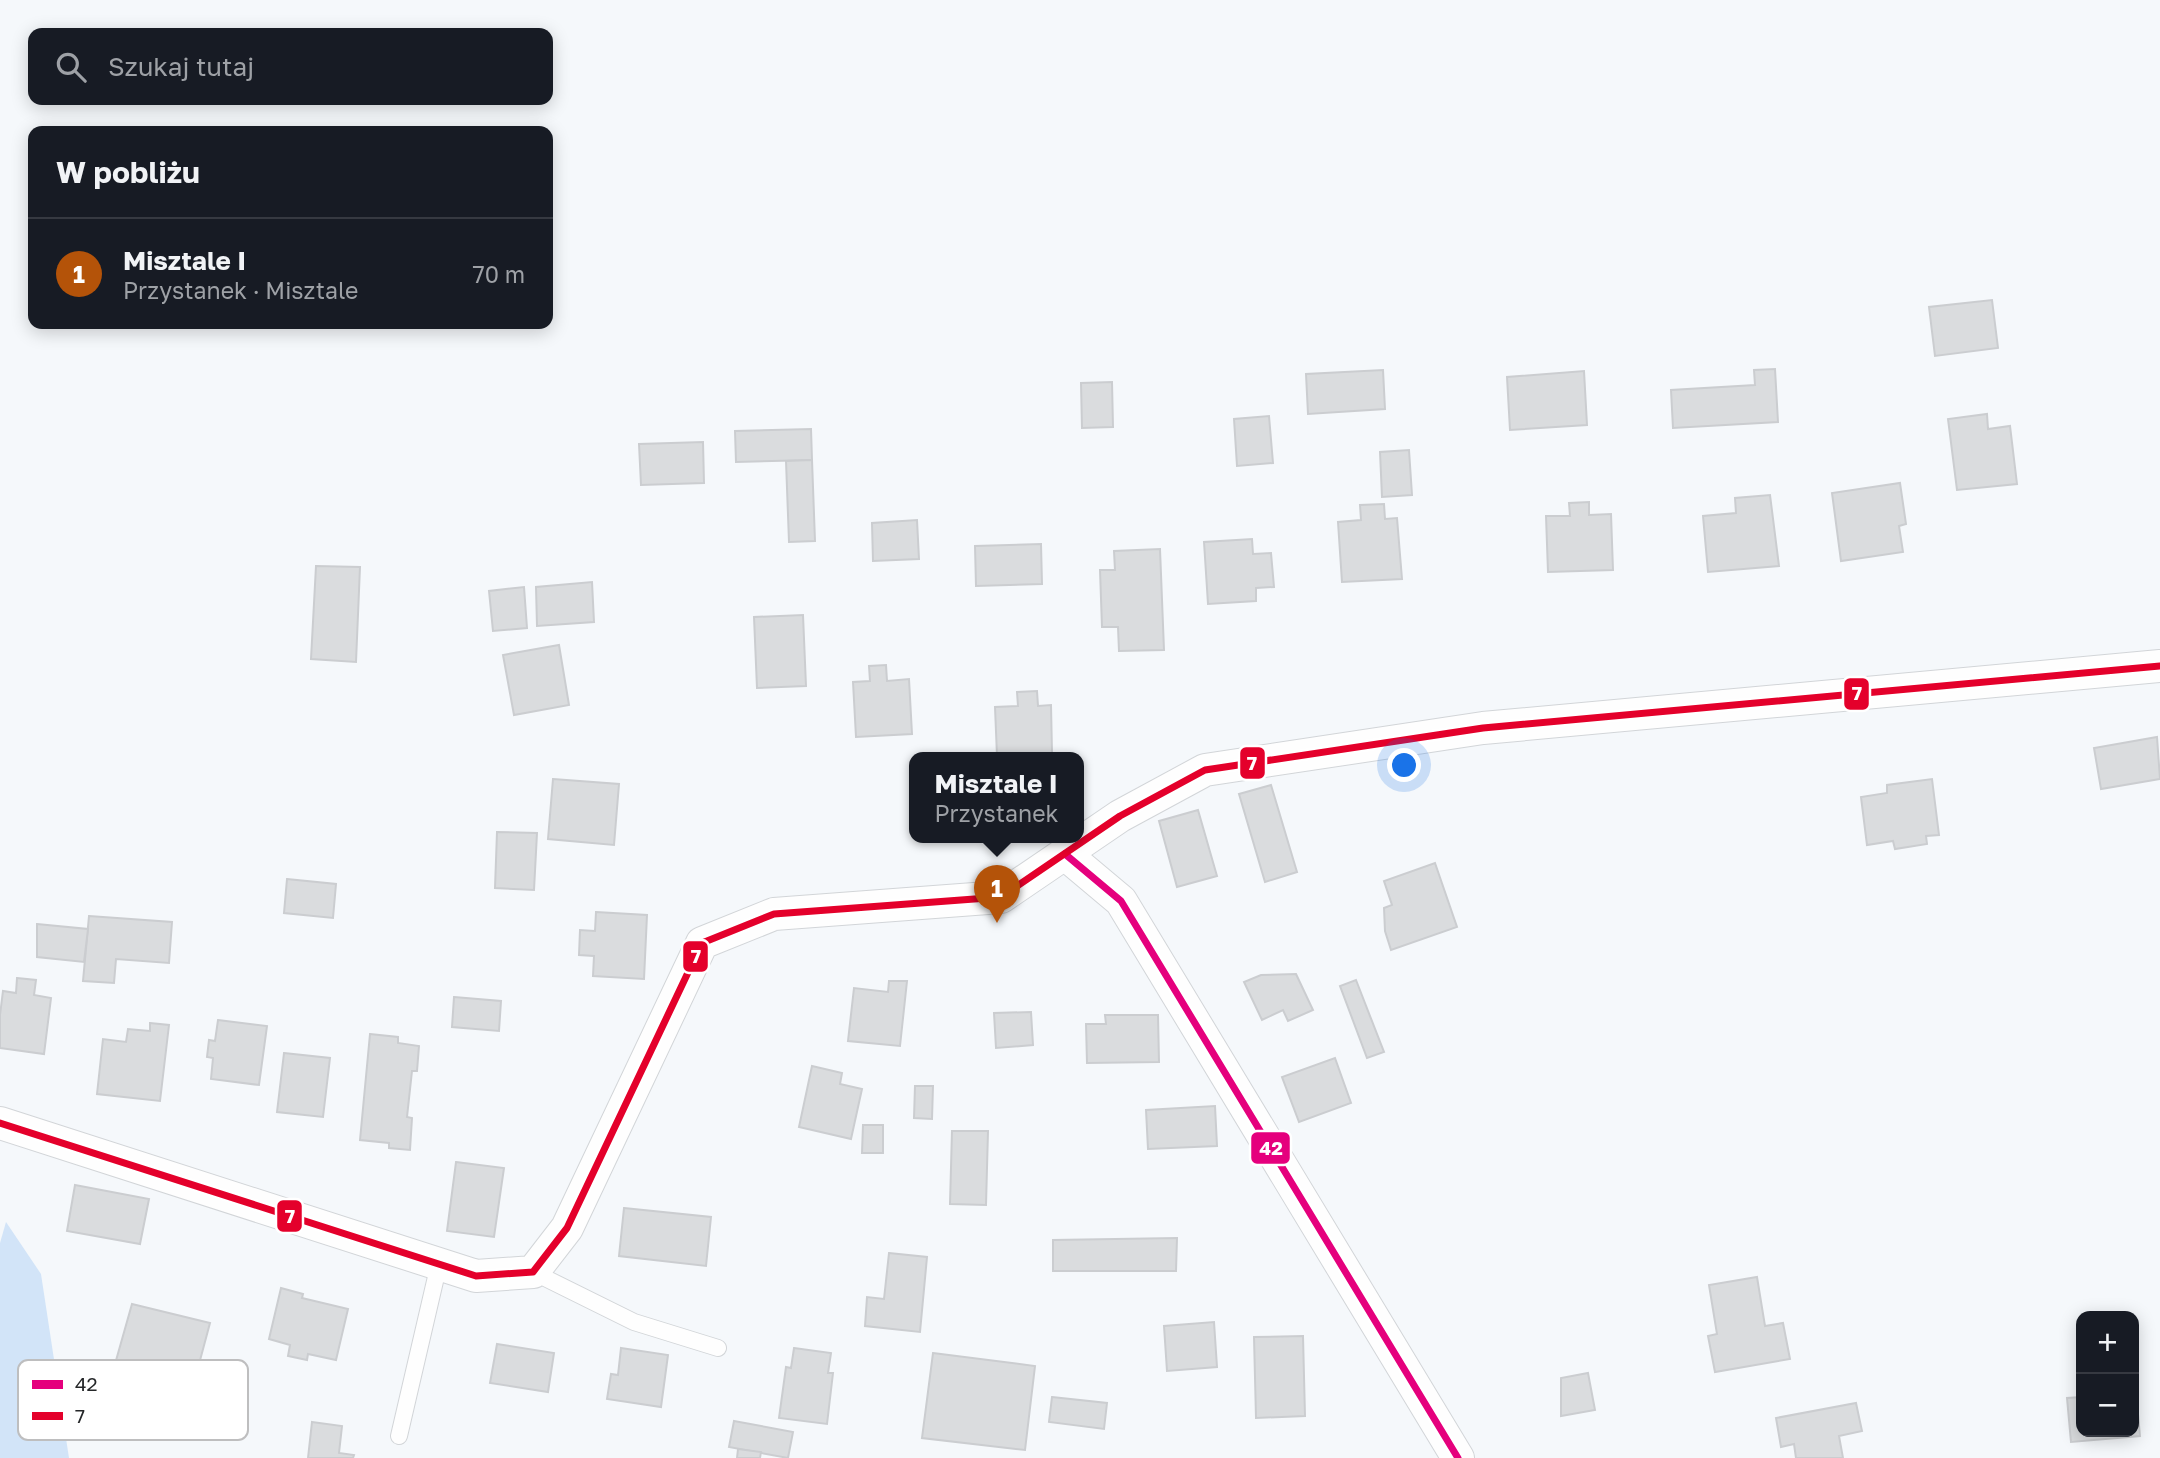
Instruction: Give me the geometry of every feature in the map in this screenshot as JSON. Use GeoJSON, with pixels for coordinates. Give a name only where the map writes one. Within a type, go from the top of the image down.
{"type":"FeatureCollection","features":[{"type":"Feature","properties":{"kind":"street"},"geometry":{"type":"LineString","coordinates":[[1084,841],[1120,816],[1205,771],[1483,728],[2160,666]]}},
{"type":"Feature","properties":{"kind":"street"},"geometry":{"type":"LineString","coordinates":[[0,1123],[476,1276],[533,1272],[567,1228],[702,943],[774,914],[1002,897],[1081,843]]}},
{"type":"Feature","properties":{"kind":"street"},"geometry":{"type":"LineString","coordinates":[[1065,854],[1121,901],[1458,1458]]}},
{"type":"Feature","properties":{"kind":"lane"},"geometry":{"type":"LineString","coordinates":[[399,1436],[439,1264]]}},
{"type":"Feature","properties":{"kind":"lane"},"geometry":{"type":"LineString","coordinates":[[533,1272],[635,1322],[718,1348]]}},
{"type":"Feature","properties":{"kind":"shaded area"},"geometry":{"type":"Polygon","coordinates":[[[6,1222],[41,1274],[54,1360],[18,1360],[18,1440],[66,1440],[69,1458],[0,1458],[0,1243],[6,1222]]]}},
{"type":"Feature","properties":{"kind":"building"},"geometry":{"type":"Polygon","coordinates":[[[1992,300],[1998,348],[1935,356],[1929,307],[1992,300]]]}},
{"type":"Feature","properties":{"kind":"building"},"geometry":{"type":"Polygon","coordinates":[[[1775,369],[1778,422],[1673,428],[1671,390],[1755,385],[1754,370],[1775,369]]]}},
{"type":"Feature","properties":{"kind":"building"},"geometry":{"type":"Polygon","coordinates":[[[1383,370],[1385,409],[1308,414],[1306,374],[1383,370]]]}},
{"type":"Feature","properties":{"kind":"building"},"geometry":{"type":"Polygon","coordinates":[[[1584,371],[1587,425],[1510,430],[1507,377],[1584,371]]]}},
{"type":"Feature","properties":{"kind":"building"},"geometry":{"type":"Polygon","coordinates":[[[1112,382],[1113,427],[1082,428],[1081,383],[1112,382]]]}},
{"type":"Feature","properties":{"kind":"building"},"geometry":{"type":"Polygon","coordinates":[[[1987,414],[1988,429],[2010,426],[2017,484],[1957,490],[1948,419],[1987,414]]]}},
{"type":"Feature","properties":{"kind":"building"},"geometry":{"type":"Polygon","coordinates":[[[1269,416],[1273,463],[1237,466],[1234,419],[1269,416]]]}},
{"type":"Feature","properties":{"kind":"building"},"geometry":{"type":"Polygon","coordinates":[[[811,429],[812,460],[736,462],[735,431],[811,429]]]}},
{"type":"Feature","properties":{"kind":"building"},"geometry":{"type":"Polygon","coordinates":[[[703,442],[704,483],[641,485],[639,444],[703,442]]]}},
{"type":"Feature","properties":{"kind":"building"},"geometry":{"type":"Polygon","coordinates":[[[1409,450],[1412,495],[1382,497],[1380,452],[1409,450]]]}},
{"type":"Feature","properties":{"kind":"building"},"geometry":{"type":"Polygon","coordinates":[[[812,460],[815,541],[789,542],[786,461],[812,460]]]}},
{"type":"Feature","properties":{"kind":"building"},"geometry":{"type":"Polygon","coordinates":[[[1900,483],[1906,524],[1899,526],[1903,552],[1841,561],[1832,493],[1900,483]]]}},
{"type":"Feature","properties":{"kind":"building"},"geometry":{"type":"Polygon","coordinates":[[[1770,495],[1779,566],[1708,572],[1703,516],[1736,513],[1735,498],[1770,495]]]}},
{"type":"Feature","properties":{"kind":"building"},"geometry":{"type":"Polygon","coordinates":[[[1589,502],[1589,515],[1611,514],[1613,570],[1548,572],[1546,516],[1570,516],[1569,503],[1589,502]]]}},
{"type":"Feature","properties":{"kind":"building"},"geometry":{"type":"Polygon","coordinates":[[[1384,504],[1385,519],[1397,518],[1402,579],[1342,582],[1338,522],[1361,520],[1360,505],[1384,504]]]}},
{"type":"Feature","properties":{"kind":"building"},"geometry":{"type":"Polygon","coordinates":[[[917,520],[919,559],[873,561],[872,523],[917,520]]]}},
{"type":"Feature","properties":{"kind":"building"},"geometry":{"type":"Polygon","coordinates":[[[1252,539],[1253,554],[1271,553],[1274,587],[1256,588],[1256,601],[1208,604],[1204,542],[1252,539]]]}},
{"type":"Feature","properties":{"kind":"building"},"geometry":{"type":"Polygon","coordinates":[[[1041,544],[1042,584],[976,586],[975,546],[1041,544]]]}},
{"type":"Feature","properties":{"kind":"building"},"geometry":{"type":"Polygon","coordinates":[[[1160,549],[1164,650],[1119,651],[1118,627],[1102,627],[1100,570],[1115,570],[1114,551],[1160,549]]]}},
{"type":"Feature","properties":{"kind":"building"},"geometry":{"type":"Polygon","coordinates":[[[316,566],[360,567],[356,662],[311,659],[316,566]]]}},
{"type":"Feature","properties":{"kind":"building"},"geometry":{"type":"Polygon","coordinates":[[[592,582],[594,622],[537,626],[536,587],[592,582]]]}},
{"type":"Feature","properties":{"kind":"building"},"geometry":{"type":"Polygon","coordinates":[[[524,587],[527,628],[493,631],[489,591],[524,587]]]}},
{"type":"Feature","properties":{"kind":"building"},"geometry":{"type":"Polygon","coordinates":[[[803,615],[806,686],[757,688],[754,617],[803,615]]]}},
{"type":"Feature","properties":{"kind":"building"},"geometry":{"type":"Polygon","coordinates":[[[559,645],[569,705],[514,715],[503,655],[559,645]]]}},
{"type":"Feature","properties":{"kind":"building"},"geometry":{"type":"Polygon","coordinates":[[[886,665],[887,681],[909,679],[912,734],[856,737],[853,682],[870,681],[869,666],[886,665]]]}},
{"type":"Feature","properties":{"kind":"building"},"geometry":{"type":"Polygon","coordinates":[[[1037,691],[1038,706],[1051,705],[1052,752],[997,752],[995,707],[1018,706],[1017,692],[1037,691]]]}},
{"type":"Feature","properties":{"kind":"building"},"geometry":{"type":"Polygon","coordinates":[[[2157,737],[2160,779],[2101,789],[2094,748],[2157,737]]]}},
{"type":"Feature","properties":{"kind":"building"},"geometry":{"type":"Polygon","coordinates":[[[553,779],[619,784],[614,845],[548,839],[553,779]]]}},
{"type":"Feature","properties":{"kind":"building"},"geometry":{"type":"Polygon","coordinates":[[[1932,779],[1939,835],[1926,836],[1927,844],[1895,849],[1893,841],[1867,845],[1861,797],[1887,793],[1887,785],[1932,779]]]}},
{"type":"Feature","properties":{"kind":"building"},"geometry":{"type":"Polygon","coordinates":[[[1271,785],[1297,872],[1265,882],[1239,794],[1271,785]]]}},
{"type":"Feature","properties":{"kind":"building"},"geometry":{"type":"Polygon","coordinates":[[[1198,810],[1217,876],[1177,887],[1159,821],[1198,810]]]}},
{"type":"Feature","properties":{"kind":"building"},"geometry":{"type":"Polygon","coordinates":[[[497,832],[537,833],[534,890],[495,888],[497,832]]]}},
{"type":"Feature","properties":{"kind":"building"},"geometry":{"type":"Polygon","coordinates":[[[1435,863],[1457,927],[1391,950],[1385,931],[1384,908],[1392,905],[1384,881],[1435,863]]]}},
{"type":"Feature","properties":{"kind":"building"},"geometry":{"type":"Polygon","coordinates":[[[287,879],[336,884],[333,918],[284,913],[287,879]]]}},
{"type":"Feature","properties":{"kind":"building"},"geometry":{"type":"Polygon","coordinates":[[[596,912],[647,915],[644,979],[593,976],[594,956],[579,955],[580,930],[595,931],[596,912]]]}},
{"type":"Feature","properties":{"kind":"building"},"geometry":{"type":"Polygon","coordinates":[[[89,916],[172,922],[169,963],[116,959],[114,983],[83,981],[89,916]]]}},
{"type":"Feature","properties":{"kind":"building"},"geometry":{"type":"Polygon","coordinates":[[[37,924],[88,929],[84,962],[37,957],[37,924]]]}},
{"type":"Feature","properties":{"kind":"building"},"geometry":{"type":"Polygon","coordinates":[[[1296,974],[1313,1010],[1288,1021],[1283,1010],[1262,1020],[1244,982],[1261,975],[1296,974]]]}},
{"type":"Feature","properties":{"kind":"building"},"geometry":{"type":"Polygon","coordinates":[[[17,978],[36,980],[34,995],[51,998],[44,1054],[0,1048],[3,991],[16,993],[17,978]]]}},
{"type":"Feature","properties":{"kind":"building"},"geometry":{"type":"Polygon","coordinates":[[[1356,980],[1384,1052],[1367,1058],[1340,986],[1356,980]]]}},
{"type":"Feature","properties":{"kind":"building"},"geometry":{"type":"Polygon","coordinates":[[[889,981],[907,981],[900,1046],[848,1041],[854,988],[888,992],[889,981]]]}},
{"type":"Feature","properties":{"kind":"building"},"geometry":{"type":"Polygon","coordinates":[[[454,997],[501,1001],[499,1031],[452,1027],[454,997]]]}},
{"type":"Feature","properties":{"kind":"building"},"geometry":{"type":"Polygon","coordinates":[[[1031,1012],[1033,1045],[996,1048],[994,1013],[1031,1012]]]}},
{"type":"Feature","properties":{"kind":"building"},"geometry":{"type":"Polygon","coordinates":[[[1105,1015],[1158,1015],[1159,1062],[1087,1063],[1086,1024],[1106,1024],[1105,1015]]]}},
{"type":"Feature","properties":{"kind":"building"},"geometry":{"type":"Polygon","coordinates":[[[218,1020],[267,1026],[259,1085],[211,1079],[213,1058],[207,1057],[209,1040],[215,1041],[218,1020]]]}},
{"type":"Feature","properties":{"kind":"building"},"geometry":{"type":"Polygon","coordinates":[[[150,1023],[169,1025],[160,1101],[97,1094],[103,1039],[126,1042],[128,1029],[150,1031],[150,1023]]]}},
{"type":"Feature","properties":{"kind":"building"},"geometry":{"type":"Polygon","coordinates":[[[370,1034],[398,1037],[398,1043],[419,1046],[417,1071],[412,1071],[407,1117],[412,1118],[410,1150],[389,1148],[389,1143],[360,1140],[370,1034]]]}},
{"type":"Feature","properties":{"kind":"building"},"geometry":{"type":"Polygon","coordinates":[[[284,1053],[330,1058],[323,1117],[277,1112],[284,1053]]]}},
{"type":"Feature","properties":{"kind":"building"},"geometry":{"type":"Polygon","coordinates":[[[1335,1058],[1351,1103],[1299,1122],[1282,1077],[1335,1058]]]}},
{"type":"Feature","properties":{"kind":"building"},"geometry":{"type":"Polygon","coordinates":[[[812,1066],[842,1073],[840,1084],[862,1089],[851,1139],[799,1127],[812,1066]]]}},
{"type":"Feature","properties":{"kind":"building"},"geometry":{"type":"Polygon","coordinates":[[[915,1086],[933,1086],[932,1119],[914,1118],[915,1086]]]}},
{"type":"Feature","properties":{"kind":"building"},"geometry":{"type":"Polygon","coordinates":[[[1215,1106],[1217,1146],[1148,1149],[1146,1110],[1215,1106]]]}},
{"type":"Feature","properties":{"kind":"building"},"geometry":{"type":"Polygon","coordinates":[[[863,1125],[883,1125],[883,1153],[862,1153],[863,1125]]]}},
{"type":"Feature","properties":{"kind":"building"},"geometry":{"type":"Polygon","coordinates":[[[952,1131],[988,1131],[986,1205],[950,1204],[952,1131]]]}},
{"type":"Feature","properties":{"kind":"building"},"geometry":{"type":"Polygon","coordinates":[[[456,1162],[504,1168],[494,1237],[447,1231],[456,1162]]]}},
{"type":"Feature","properties":{"kind":"building"},"geometry":{"type":"Polygon","coordinates":[[[75,1185],[149,1199],[140,1244],[67,1231],[75,1185]]]}},
{"type":"Feature","properties":{"kind":"building"},"geometry":{"type":"Polygon","coordinates":[[[624,1208],[711,1217],[706,1266],[619,1256],[624,1208]]]}},
{"type":"Feature","properties":{"kind":"building"},"geometry":{"type":"Polygon","coordinates":[[[1177,1238],[1176,1271],[1053,1271],[1053,1240],[1177,1238]]]}},
{"type":"Feature","properties":{"kind":"building"},"geometry":{"type":"Polygon","coordinates":[[[889,1253],[927,1257],[920,1332],[865,1326],[867,1297],[884,1299],[889,1253]]]}},
{"type":"Feature","properties":{"kind":"building"},"geometry":{"type":"Polygon","coordinates":[[[1757,1277],[1765,1326],[1783,1323],[1790,1359],[1715,1372],[1708,1336],[1717,1334],[1709,1285],[1757,1277]]]}},
{"type":"Feature","properties":{"kind":"building"},"geometry":{"type":"Polygon","coordinates":[[[281,1288],[303,1294],[302,1298],[348,1309],[336,1360],[308,1354],[307,1360],[288,1356],[290,1345],[269,1339],[281,1288]]]}},
{"type":"Feature","properties":{"kind":"building"},"geometry":{"type":"Polygon","coordinates":[[[132,1304],[210,1323],[200,1360],[116,1360],[132,1304]]]}},
{"type":"Feature","properties":{"kind":"building"},"geometry":{"type":"Polygon","coordinates":[[[1214,1322],[1217,1367],[1167,1371],[1164,1326],[1214,1322]]]}},
{"type":"Feature","properties":{"kind":"building"},"geometry":{"type":"Polygon","coordinates":[[[1303,1336],[1305,1416],[1256,1418],[1254,1337],[1303,1336]]]}},
{"type":"Feature","properties":{"kind":"building"},"geometry":{"type":"Polygon","coordinates":[[[497,1344],[554,1353],[548,1392],[490,1383],[497,1344]]]}},
{"type":"Feature","properties":{"kind":"building"},"geometry":{"type":"Polygon","coordinates":[[[621,1348],[668,1355],[661,1407],[607,1399],[611,1374],[618,1375],[621,1348]]]}},
{"type":"Feature","properties":{"kind":"building"},"geometry":{"type":"Polygon","coordinates":[[[794,1348],[831,1353],[828,1373],[833,1373],[827,1424],[779,1418],[786,1367],[791,1368],[794,1348]]]}},
{"type":"Feature","properties":{"kind":"building"},"geometry":{"type":"Polygon","coordinates":[[[933,1353],[1035,1366],[1025,1450],[922,1438],[933,1353]]]}},
{"type":"Feature","properties":{"kind":"building"},"geometry":{"type":"Polygon","coordinates":[[[1588,1373],[1595,1410],[1561,1416],[1561,1378],[1588,1373]]]}},
{"type":"Feature","properties":{"kind":"building"},"geometry":{"type":"Polygon","coordinates":[[[1052,1397],[1107,1403],[1104,1429],[1049,1422],[1052,1397]]]}},
{"type":"Feature","properties":{"kind":"building"},"geometry":{"type":"Polygon","coordinates":[[[2076,1397],[2076,1437],[2128,1437],[2071,1442],[2067,1398],[2076,1397]]]}},
{"type":"Feature","properties":{"kind":"building"},"geometry":{"type":"Polygon","coordinates":[[[1856,1403],[1862,1431],[1839,1436],[1843,1458],[1796,1458],[1794,1444],[1781,1447],[1776,1418],[1856,1403]]]}},
{"type":"Feature","properties":{"kind":"building"},"geometry":{"type":"Polygon","coordinates":[[[734,1421],[793,1432],[788,1458],[729,1447],[734,1421]]]}},
{"type":"Feature","properties":{"kind":"building"},"geometry":{"type":"Polygon","coordinates":[[[312,1422],[342,1426],[339,1453],[354,1455],[353,1458],[308,1458],[312,1422]]]}},
{"type":"Feature","properties":{"kind":"building"},"geometry":{"type":"Polygon","coordinates":[[[738,1449],[761,1452],[760,1458],[737,1458],[738,1449]]]}},
{"type":"Feature","properties":{"kind":"transit line","name":"7"},"geometry":{"type":"LineString","coordinates":[[1084,841],[1120,816],[1205,770],[1483,728],[2160,666]]}},
{"type":"Feature","properties":{"kind":"transit line","name":"7"},"geometry":{"type":"LineString","coordinates":[[0,1123],[476,1276],[533,1272],[567,1228],[702,943],[774,914],[1001,897],[1080,843]]}},
{"type":"Feature","properties":{"kind":"transit line","name":"42"},"geometry":{"type":"LineString","coordinates":[[1065,854],[1121,901],[1458,1458]]}},
{"type":"Feature","properties":{"kind":"place","name":"Misztale I"},"geometry":{"type":"Point","coordinates":[997,923]}}]}
